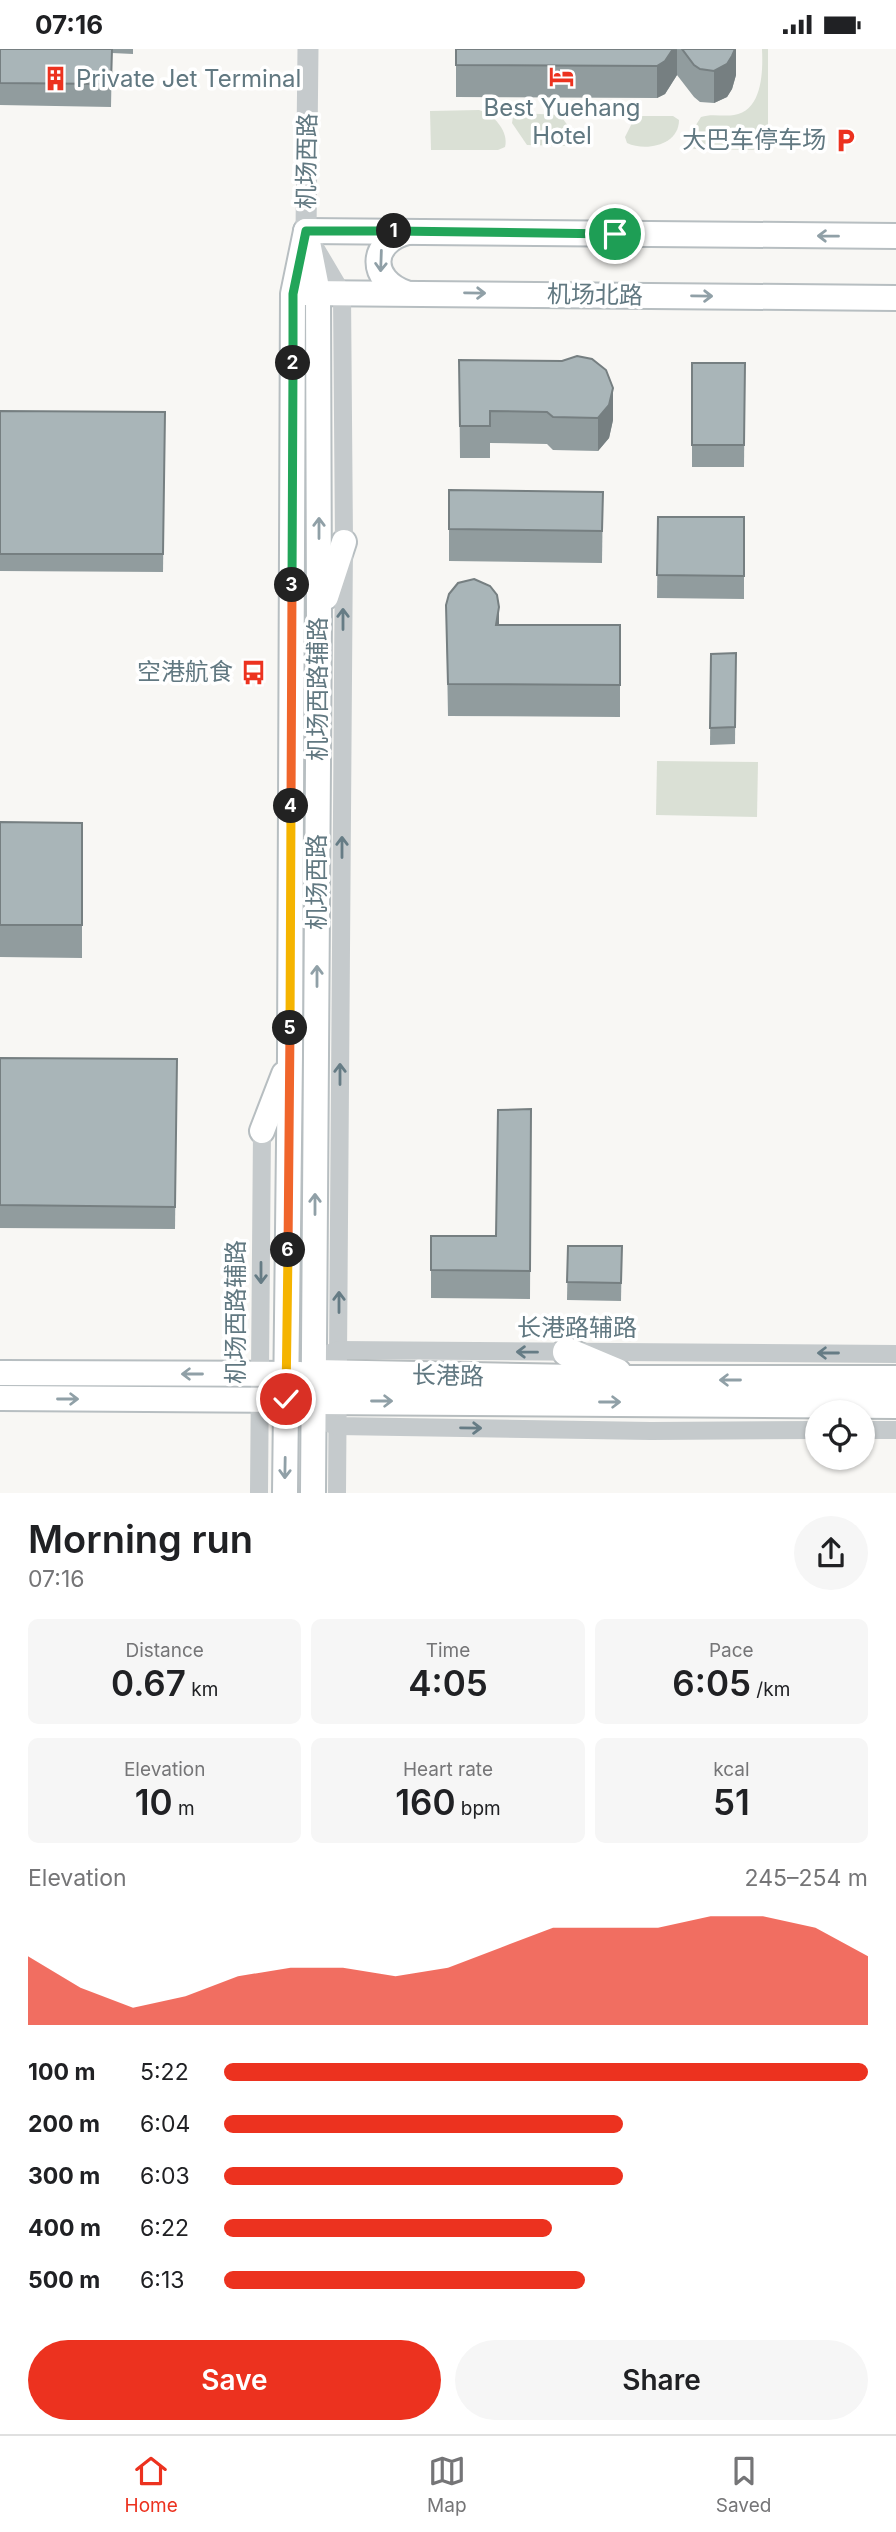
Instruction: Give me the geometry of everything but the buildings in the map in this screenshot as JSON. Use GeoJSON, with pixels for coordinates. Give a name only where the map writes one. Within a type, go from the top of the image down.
{"type":"FeatureCollection","features":[{"type":"Feature","properties":{"kind":"main road"},"geometry":{"type":"LineString","coordinates":[[306,231],[896,236]]}},
{"type":"Feature","properties":{"kind":"main road","name":"机场西路"},"geometry":{"type":"LineString","coordinates":[[306,231],[330,293],[319,617],[318,1384],[313,1493]]}},
{"type":"Feature","properties":{"kind":"main road","name":"机场西路"},"geometry":{"type":"LineString","coordinates":[[306,231],[293,294],[290,1056],[318,1384]]}},
{"type":"Feature","properties":{"kind":"main road"},"geometry":{"type":"LineString","coordinates":[[406,293],[392,288],[382,276],[378,261],[383,246],[388,241],[408,231]]}},
{"type":"Feature","properties":{"kind":"main road","name":"机场北路"},"geometry":{"type":"LineString","coordinates":[[293,294],[896,298]]}},
{"type":"Feature","properties":{"kind":"main road"},"geometry":{"type":"LineString","coordinates":[[319,617],[344,542]]}},
{"type":"Feature","properties":{"kind":"main road"},"geometry":{"type":"LineString","coordinates":[[262,1131],[290,1056]]}},
{"type":"Feature","properties":{"kind":"main road"},"geometry":{"type":"LineString","coordinates":[[567,1352],[632,1380]]}},
{"type":"Feature","properties":{"kind":"main road","name":"长港路"},"geometry":{"type":"LineString","coordinates":[[0,1373],[260,1374],[318,1384],[894,1406]]}},
{"type":"Feature","properties":{"kind":"main road","name":"长港路"},"geometry":{"type":"LineString","coordinates":[[0,1398],[260,1400],[286,1404],[318,1384],[632,1380],[894,1406]]}},
{"type":"Feature","properties":{"kind":"main road"},"geometry":{"type":"LineString","coordinates":[[285,1493],[286,1404]]}},
{"type":"Feature","properties":{"kind":"street","name":"机场西路"},"geometry":{"type":"LineString","coordinates":[[306,231],[308,49]]}},
{"type":"Feature","properties":{"kind":"street","name":"机场西路辅路"},"geometry":{"type":"LineString","coordinates":[[330,293],[344,542],[318,1384],[337,1493]]}},
{"type":"Feature","properties":{"kind":"street","name":"机场西路辅路"},"geometry":{"type":"LineString","coordinates":[[260,1493],[262,1131]]}},
{"type":"Feature","properties":{"kind":"street","name":"长港路辅路"},"geometry":{"type":"LineString","coordinates":[[318,1384],[567,1352],[896,1354]]}},
{"type":"Feature","properties":{"kind":"street"},"geometry":{"type":"LineString","coordinates":[[318,1384],[651,1431],[805,1430]]}},
{"type":"Feature","properties":{"kind":"street"},"geometry":{"type":"LineString","coordinates":[[875,1421],[894,1406]]}},
{"type":"Feature","properties":{"kind":"shaded area"},"geometry":{"type":"Polygon","coordinates":[[[762,49],[768,49],[768,138],[763,148],[753,150],[688,147],[687,139],[701,117],[734,115],[751,106],[761,78],[762,49]]]}},
{"type":"Feature","properties":{"kind":"shaded area"},"geometry":{"type":"Polygon","coordinates":[[[479,110],[490,115],[499,124],[505,135],[505,147],[498,150],[431,150],[430,111],[479,110]]]}},
{"type":"Feature","properties":{"kind":"shaded area"},"geometry":{"type":"Polygon","coordinates":[[[519,113],[560,115],[574,134],[574,140],[568,146],[527,145],[512,123],[513,117],[519,113]]]}},
{"type":"Feature","properties":{"kind":"shaded area"},"geometry":{"type":"Polygon","coordinates":[[[639,116],[673,116],[679,120],[678,129],[668,141],[652,146],[635,146],[627,143],[625,137],[633,121],[639,116]]]}},
{"type":"Feature","properties":{"kind":"shaded area"},"geometry":{"type":"Polygon","coordinates":[[[657,761],[758,762],[757,817],[656,815],[657,761]]]}},
{"type":"Feature","properties":{"kind":"place","name":"Best Yuehang Hotel"},"geometry":{"type":"Point","coordinates":[562,77]}},
{"type":"Feature","properties":{"kind":"place","name":"Private Jet Terminal"},"geometry":{"type":"Point","coordinates":[56,79]}},
{"type":"Feature","properties":{"kind":"place","name":"大巴车停车场"},"geometry":{"type":"Point","coordinates":[846,140]}},
{"type":"Feature","properties":{"kind":"place","name":"空港航食"},"geometry":{"type":"Point","coordinates":[253,672]}},
{"type":"Feature","properties":{"kind":"route"},"geometry":{"type":"LineString","coordinates":[[286,1399],[293,294],[306,231],[615,234]]}}]}
